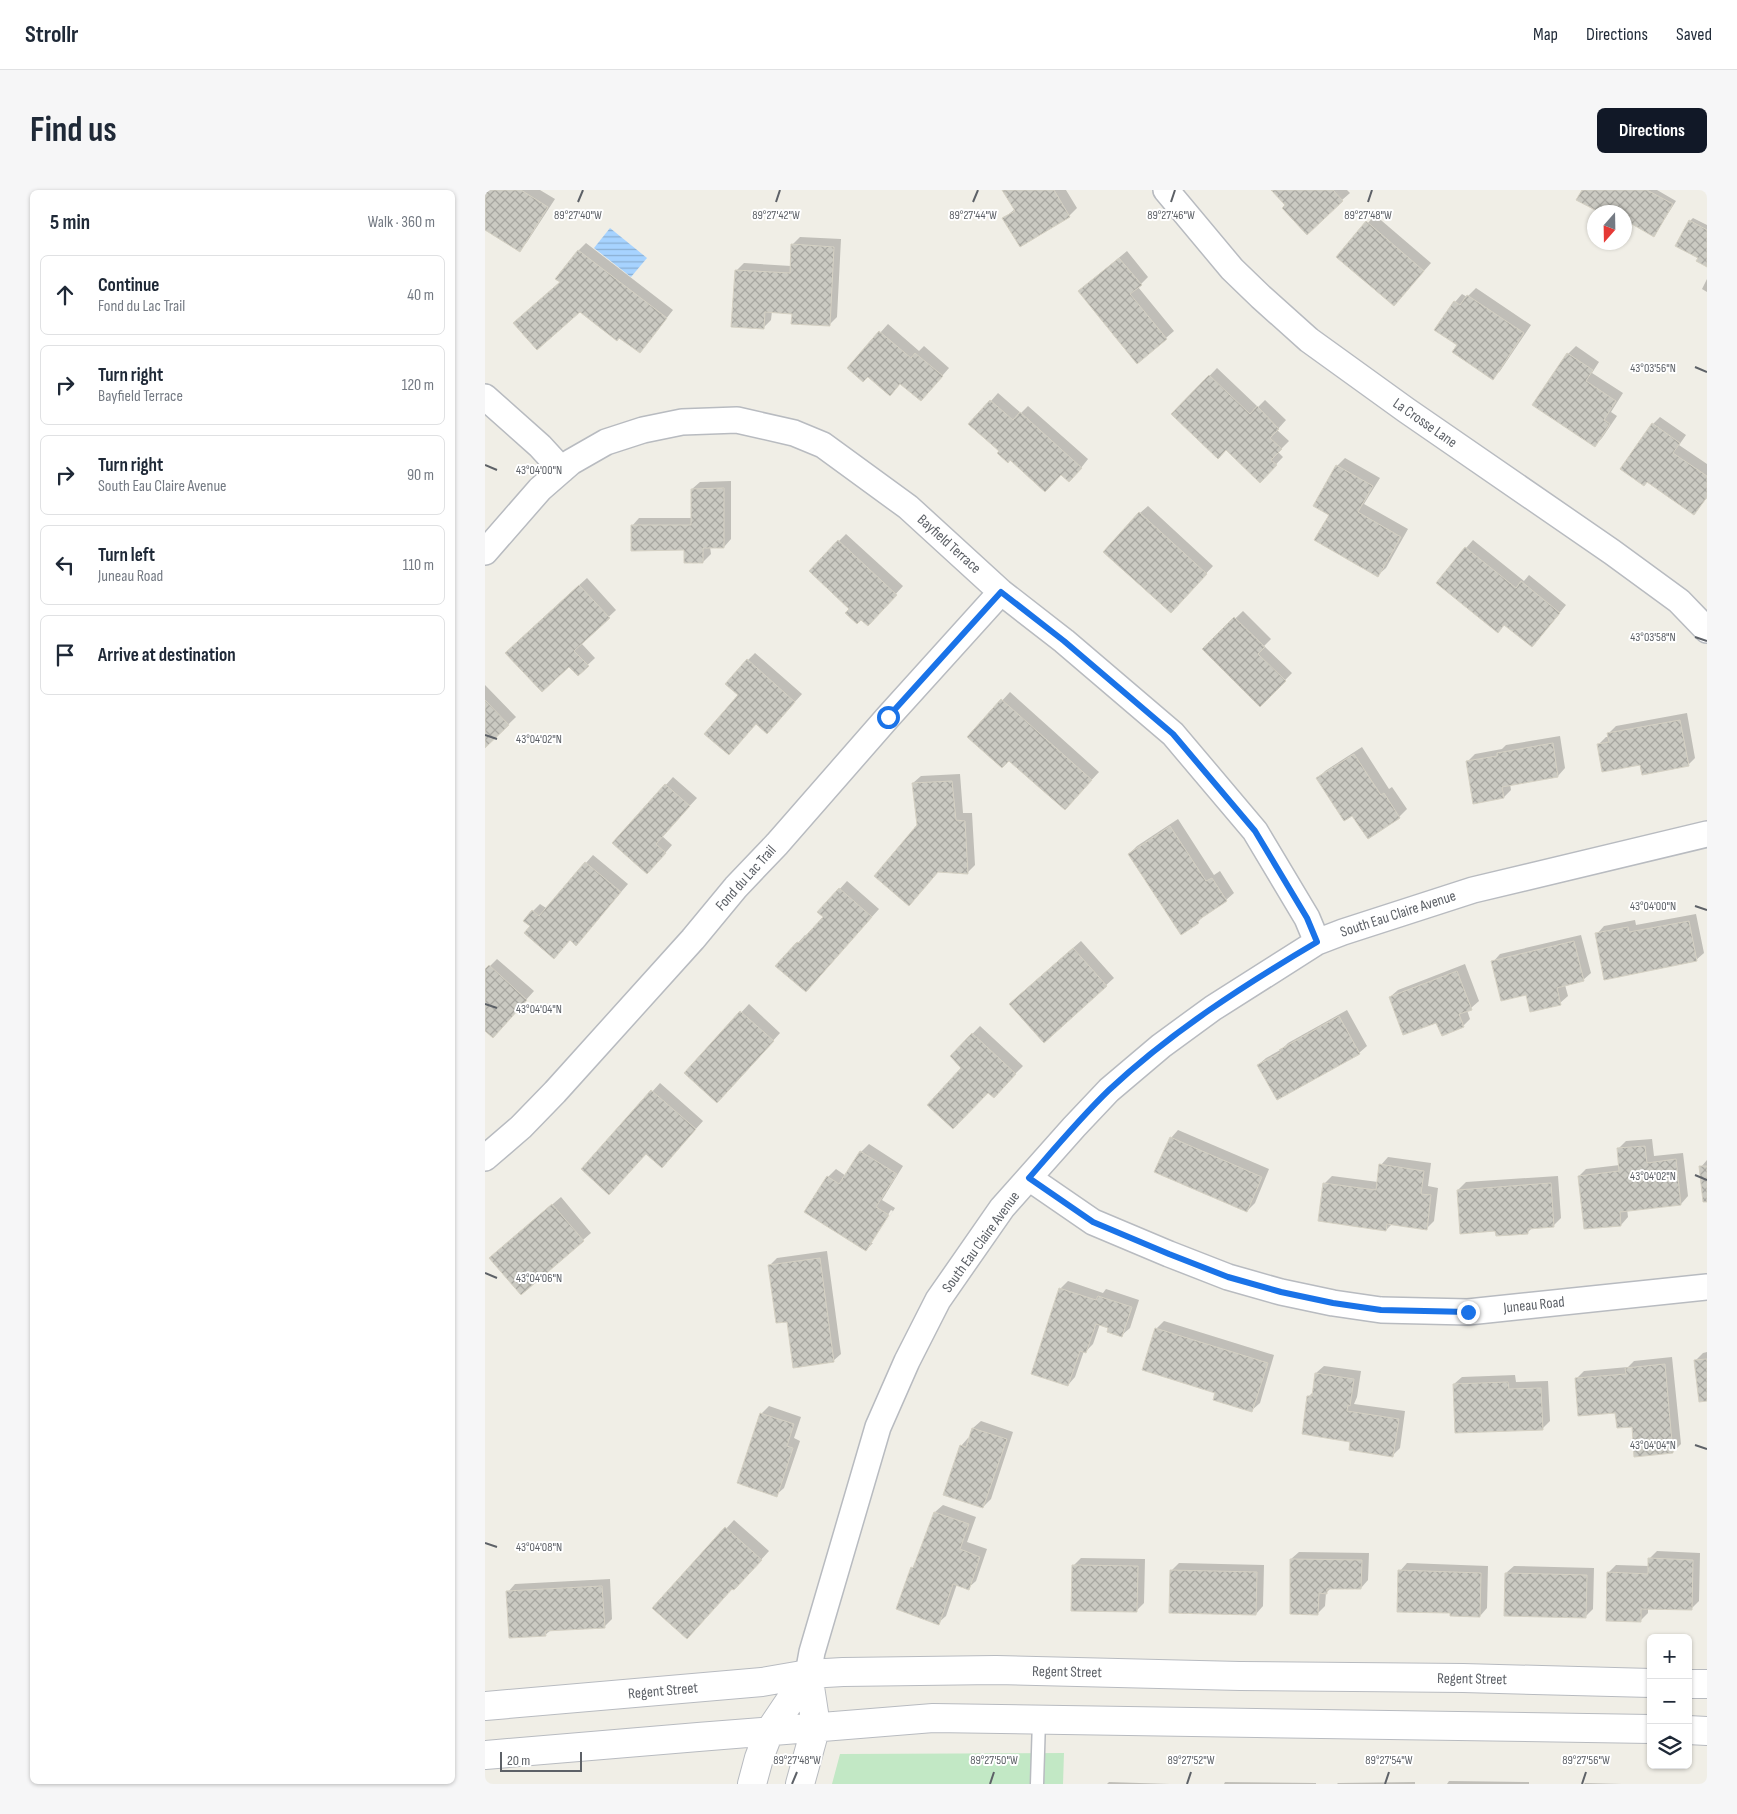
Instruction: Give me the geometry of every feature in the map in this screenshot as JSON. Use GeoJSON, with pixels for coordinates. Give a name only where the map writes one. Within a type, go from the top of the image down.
{"type":"FeatureCollection","features":[{"type":"Feature","properties":{"kind":"street","name":"La Crosse Lane"},"geometry":{"type":"LineString","coordinates":[[1166,190],[1232,269],[1309,340],[1406,410],[1613,552],[1679,601],[1707,630]]}},
{"type":"Feature","properties":{"kind":"street"},"geometry":{"type":"LineString","coordinates":[[485,397],[540,446],[562,470]]}},
{"type":"Feature","properties":{"kind":"street","name":"Bayfield Terrace"},"geometry":{"type":"LineString","coordinates":[[485,552],[540,489],[571,462],[606,442],[643,430],[682,422],[737,420],[794,432],[823,445],[908,507],[1001,592],[1064,641],[1173,734],[1255,831],[1307,918],[1317,942]]}},
{"type":"Feature","properties":{"kind":"street","name":"Fond du Lac Trail"},"geometry":{"type":"LineString","coordinates":[[485,1158],[521,1127],[562,1085],[693,939],[736,887],[777,844],[1001,592]]}},
{"type":"Feature","properties":{"kind":"street","name":"South Eau Claire Avenue"},"geometry":{"type":"LineString","coordinates":[[808,1674],[878,1427],[907,1361],[938,1300],[1002,1208],[1109,1090],[1161,1046],[1213,1008],[1317,942],[1473,890],[1707,834]]}},
{"type":"Feature","properties":{"kind":"street","name":"Juneau Road"},"geometry":{"type":"LineString","coordinates":[[1029,1178],[1093,1222],[1169,1254],[1228,1277],[1281,1292],[1333,1303],[1381,1310],[1468,1312],[1707,1287]]}},
{"type":"Feature","properties":{"kind":"street","name":"Regent Street"},"geometry":{"type":"LineString","coordinates":[[485,1706],[762,1682],[808,1674],[996,1670],[1647,1683]]}},
{"type":"Feature","properties":{"kind":"street"},"geometry":{"type":"LineString","coordinates":[[800,1784],[816,1726],[808,1674]]}},
{"type":"Feature","properties":{"kind":"street"},"geometry":{"type":"LineString","coordinates":[[752,1784],[769,1732],[808,1674]]}},
{"type":"Feature","properties":{"kind":"street"},"geometry":{"type":"LineString","coordinates":[[1692,1684],[1707,1684]]}},
{"type":"Feature","properties":{"kind":"street"},"geometry":{"type":"LineString","coordinates":[[485,1755],[769,1732],[816,1726],[933,1718],[1647,1729]]}},
{"type":"Feature","properties":{"kind":"street"},"geometry":{"type":"LineString","coordinates":[[1692,1730],[1707,1731]]}},
{"type":"Feature","properties":{"kind":"lane"},"geometry":{"type":"LineString","coordinates":[[1037,1784],[1039,1720]]}},
{"type":"Feature","properties":{"kind":"green space"},"geometry":{"type":"Polygon","coordinates":[[[1064,1753],[1063,1784],[832,1784],[840,1754],[1064,1753]]]}},
{"type":"Feature","properties":{"kind":"water"},"geometry":{"type":"Polygon","coordinates":[[[610,228],[647,258],[631,277],[594,248],[610,228]]]}},
{"type":"Feature","properties":{"kind":"building"},"geometry":{"type":"Polygon","coordinates":[[[485,190],[521,190],[548,207],[520,252],[485,230],[485,190]]]}},
{"type":"Feature","properties":{"kind":"building"},"geometry":{"type":"Polygon","coordinates":[[[1002,190],[1054,190],[1070,217],[1020,247],[1002,218],[1015,211],[1002,190]]]}},
{"type":"Feature","properties":{"kind":"building"},"geometry":{"type":"Polygon","coordinates":[[[1271,190],[1333,190],[1343,201],[1307,235],[1282,208],[1285,205],[1271,190]]]}},
{"type":"Feature","properties":{"kind":"building"},"geometry":{"type":"Polygon","coordinates":[[[1582,190],[1647,190],[1673,204],[1654,237],[1632,224],[1632,205],[1587,206],[1576,200],[1582,190]]]}},
{"type":"Feature","properties":{"kind":"building"},"geometry":{"type":"Polygon","coordinates":[[[1689,220],[1707,230],[1707,267],[1696,261],[1698,258],[1675,246],[1689,220]]]}},
{"type":"Feature","properties":{"kind":"building"},"geometry":{"type":"Polygon","coordinates":[[[1366,221],[1424,271],[1394,306],[1336,257],[1366,221]]]}},
{"type":"Feature","properties":{"kind":"building"},"geometry":{"type":"Polygon","coordinates":[[[791,244],[834,247],[830,326],[791,324],[792,314],[765,312],[764,329],[731,327],[735,270],[790,273],[791,244]]]}},
{"type":"Feature","properties":{"kind":"building"},"geometry":{"type":"Polygon","coordinates":[[[578,250],[667,318],[640,353],[619,338],[617,341],[580,312],[537,350],[513,323],[560,282],[555,279],[578,250]]]}},
{"type":"Feature","properties":{"kind":"building"},"geometry":{"type":"Polygon","coordinates":[[[1119,258],[1142,285],[1130,294],[1167,339],[1137,364],[1078,291],[1119,258]]]}},
{"type":"Feature","properties":{"kind":"building"},"geometry":{"type":"Polygon","coordinates":[[[1467,295],[1524,333],[1493,380],[1452,352],[1457,345],[1434,330],[1454,301],[1460,305],[1467,295]]]}},
{"type":"Feature","properties":{"kind":"building"},"geometry":{"type":"Polygon","coordinates":[[[879,331],[911,358],[915,353],[943,376],[921,401],[900,384],[890,396],[868,377],[863,382],[847,368],[879,331]]]}},
{"type":"Feature","properties":{"kind":"building"},"geometry":{"type":"Polygon","coordinates":[[[1567,353],[1593,370],[1586,381],[1616,401],[1604,420],[1610,424],[1595,447],[1532,405],[1567,353]]]}},
{"type":"Feature","properties":{"kind":"building"},"geometry":{"type":"Polygon","coordinates":[[[1209,375],[1250,414],[1257,406],[1279,429],[1270,438],[1282,449],[1271,460],[1277,465],[1260,483],[1226,450],[1218,459],[1171,414],[1209,375]]]}},
{"type":"Feature","properties":{"kind":"building"},"geometry":{"type":"Polygon","coordinates":[[[990,400],[1013,420],[1020,412],[1082,468],[1069,482],[1061,475],[1045,492],[1010,460],[1008,463],[997,453],[999,451],[968,424],[990,400]]]}},
{"type":"Feature","properties":{"kind":"building"},"geometry":{"type":"Polygon","coordinates":[[[1652,423],[1680,443],[1673,453],[1707,476],[1707,497],[1694,515],[1647,482],[1644,486],[1620,469],[1652,423]]]}},
{"type":"Feature","properties":{"kind":"building"},"geometry":{"type":"Polygon","coordinates":[[[1336,465],[1373,486],[1358,512],[1401,537],[1378,577],[1314,540],[1329,515],[1313,506],[1336,465]]]}},
{"type":"Feature","properties":{"kind":"building"},"geometry":{"type":"Polygon","coordinates":[[[724,488],[724,548],[703,548],[703,563],[684,563],[684,550],[631,551],[631,525],[691,525],[691,489],[724,488]]]}},
{"type":"Feature","properties":{"kind":"building"},"geometry":{"type":"Polygon","coordinates":[[[1139,512],[1207,574],[1171,613],[1103,552],[1139,512]]]}},
{"type":"Feature","properties":{"kind":"building"},"geometry":{"type":"Polygon","coordinates":[[[838,540],[897,595],[868,626],[861,620],[857,624],[845,613],[849,609],[809,571],[838,540]]]}},
{"type":"Feature","properties":{"kind":"building"},"geometry":{"type":"Polygon","coordinates":[[[1465,547],[1516,588],[1521,581],[1560,613],[1532,647],[1504,625],[1498,633],[1436,583],[1465,547]]]}},
{"type":"Feature","properties":{"kind":"building"},"geometry":{"type":"Polygon","coordinates":[[[579,585],[610,618],[574,651],[589,666],[578,676],[569,667],[542,692],[505,653],[579,585]]]}},
{"type":"Feature","properties":{"kind":"building"},"geometry":{"type":"Polygon","coordinates":[[[1234,617],[1265,647],[1258,654],[1286,681],[1260,707],[1202,649],[1234,617]]]}},
{"type":"Feature","properties":{"kind":"building"},"geometry":{"type":"Polygon","coordinates":[[[747,659],[795,702],[767,734],[756,724],[729,755],[704,734],[738,695],[725,684],[747,659]]]}},
{"type":"Feature","properties":{"kind":"building"},"geometry":{"type":"Polygon","coordinates":[[[1001,699],[1092,780],[1065,810],[1009,761],[1002,768],[967,737],[1001,699]]]}},
{"type":"Feature","properties":{"kind":"building"},"geometry":{"type":"Polygon","coordinates":[[[485,700],[509,725],[485,748],[485,700]]]}},
{"type":"Feature","properties":{"kind":"building"},"geometry":{"type":"Polygon","coordinates":[[[1680,720],[1689,766],[1642,775],[1640,765],[1602,772],[1597,744],[1609,742],[1607,733],[1680,720]]]}},
{"type":"Feature","properties":{"kind":"building"},"geometry":{"type":"Polygon","coordinates":[[[1553,743],[1558,777],[1502,787],[1504,798],[1473,804],[1466,761],[1497,756],[1497,753],[1553,743]]]}},
{"type":"Feature","properties":{"kind":"building"},"geometry":{"type":"Polygon","coordinates":[[[1354,754],[1381,795],[1384,793],[1400,818],[1368,839],[1352,816],[1344,821],[1316,778],[1354,754]]]}},
{"type":"Feature","properties":{"kind":"building"},"geometry":{"type":"Polygon","coordinates":[[[952,781],[956,820],[965,821],[968,874],[938,872],[909,906],[874,876],[917,825],[912,783],[952,781]]]}},
{"type":"Feature","properties":{"kind":"building"},"geometry":{"type":"Polygon","coordinates":[[[665,784],[690,806],[656,844],[666,853],[647,874],[612,843],[665,784]]]}},
{"type":"Feature","properties":{"kind":"building"},"geometry":{"type":"Polygon","coordinates":[[[1170,826],[1206,881],[1212,878],[1227,901],[1197,921],[1199,923],[1181,935],[1128,854],[1170,826]]]}},
{"type":"Feature","properties":{"kind":"building"},"geometry":{"type":"Polygon","coordinates":[[[585,862],[621,892],[576,946],[570,940],[554,959],[524,933],[530,926],[523,921],[532,910],[539,916],[585,862]]]}},
{"type":"Feature","properties":{"kind":"building"},"geometry":{"type":"Polygon","coordinates":[[[839,888],[872,917],[806,992],[775,966],[823,917],[817,912],[839,888]]]}},
{"type":"Feature","properties":{"kind":"building"},"geometry":{"type":"Polygon","coordinates":[[[1689,921],[1697,961],[1604,980],[1595,933],[1628,927],[1629,932],[1689,921]]]}},
{"type":"Feature","properties":{"kind":"building"},"geometry":{"type":"Polygon","coordinates":[[[1574,941],[1584,981],[1557,988],[1561,1005],[1530,1012],[1526,995],[1501,1001],[1491,961],[1574,941]]]}},
{"type":"Feature","properties":{"kind":"building"},"geometry":{"type":"Polygon","coordinates":[[[1073,948],[1107,986],[1044,1043],[1009,1004],[1073,948]]]}},
{"type":"Feature","properties":{"kind":"building"},"geometry":{"type":"Polygon","coordinates":[[[489,965],[527,1000],[493,1038],[485,1031],[485,969],[489,965]]]}},
{"type":"Feature","properties":{"kind":"building"},"geometry":{"type":"Polygon","coordinates":[[[1457,971],[1472,1010],[1459,1014],[1464,1027],[1442,1036],[1436,1023],[1403,1035],[1389,997],[1457,971]]]}},
{"type":"Feature","properties":{"kind":"building"},"geometry":{"type":"Polygon","coordinates":[[[740,1011],[774,1041],[717,1103],[684,1073],[740,1011]]]}},
{"type":"Feature","properties":{"kind":"building"},"geometry":{"type":"Polygon","coordinates":[[[1339,1016],[1360,1054],[1277,1100],[1257,1065],[1281,1052],[1279,1050],[1339,1016]]]}},
{"type":"Feature","properties":{"kind":"building"},"geometry":{"type":"Polygon","coordinates":[[[972,1033],[1016,1074],[994,1098],[988,1093],[953,1129],[927,1105],[961,1068],[950,1056],[972,1033]]]}},
{"type":"Feature","properties":{"kind":"building"},"geometry":{"type":"Polygon","coordinates":[[[651,1090],[696,1129],[662,1168],[646,1154],[609,1195],[581,1169],[651,1090]]]}},
{"type":"Feature","properties":{"kind":"building"},"geometry":{"type":"Polygon","coordinates":[[[1170,1137],[1262,1177],[1247,1212],[1154,1172],[1170,1137]]]}},
{"type":"Feature","properties":{"kind":"building"},"geometry":{"type":"Polygon","coordinates":[[[1645,1146],[1647,1163],[1676,1159],[1681,1205],[1620,1212],[1621,1226],[1584,1229],[1578,1176],[1619,1171],[1617,1148],[1645,1146]]]}},
{"type":"Feature","properties":{"kind":"building"},"geometry":{"type":"Polygon","coordinates":[[[860,1151],[897,1174],[876,1207],[889,1215],[866,1251],[804,1212],[827,1176],[839,1184],[860,1151]]]}},
{"type":"Feature","properties":{"kind":"building"},"geometry":{"type":"Polygon","coordinates":[[[1379,1164],[1424,1171],[1421,1194],[1431,1195],[1427,1230],[1387,1224],[1386,1231],[1318,1221],[1323,1183],[1376,1190],[1379,1164]]]}},
{"type":"Feature","properties":{"kind":"building"},"geometry":{"type":"Polygon","coordinates":[[[1699,1166],[1707,1166],[1707,1202],[1703,1202],[1699,1166]]]}},
{"type":"Feature","properties":{"kind":"building"},"geometry":{"type":"Polygon","coordinates":[[[1551,1183],[1554,1227],[1528,1229],[1528,1234],[1496,1236],[1495,1231],[1460,1234],[1457,1190],[1551,1183]]]}},
{"type":"Feature","properties":{"kind":"building"},"geometry":{"type":"Polygon","coordinates":[[[552,1204],[584,1241],[521,1295],[489,1258],[552,1204]]]}},
{"type":"Feature","properties":{"kind":"building"},"geometry":{"type":"Polygon","coordinates":[[[820,1258],[834,1362],[793,1368],[787,1322],[776,1323],[768,1265],[820,1258]]]}},
{"type":"Feature","properties":{"kind":"building"},"geometry":{"type":"Polygon","coordinates":[[[1059,1288],[1096,1300],[1098,1296],[1132,1307],[1122,1337],[1107,1332],[1108,1328],[1096,1324],[1086,1353],[1080,1351],[1068,1386],[1031,1374],[1059,1288]]]}},
{"type":"Feature","properties":{"kind":"building"},"geometry":{"type":"Polygon","coordinates":[[[1155,1328],[1268,1363],[1252,1412],[1213,1400],[1215,1393],[1142,1370],[1155,1328]]]}},
{"type":"Feature","properties":{"kind":"building"},"geometry":{"type":"Polygon","coordinates":[[[1707,1359],[1707,1401],[1699,1402],[1694,1360],[1707,1359]]]}},
{"type":"Feature","properties":{"kind":"building"},"geometry":{"type":"Polygon","coordinates":[[[1665,1364],[1673,1453],[1634,1457],[1632,1427],[1617,1428],[1615,1413],[1578,1416],[1575,1378],[1626,1374],[1625,1368],[1665,1364]]]}},
{"type":"Feature","properties":{"kind":"building"},"geometry":{"type":"Polygon","coordinates":[[[1315,1373],[1354,1379],[1350,1406],[1348,1405],[1347,1411],[1399,1419],[1393,1457],[1349,1450],[1350,1442],[1302,1434],[1307,1396],[1312,1396],[1315,1373]]]}},
{"type":"Feature","properties":{"kind":"building"},"geometry":{"type":"Polygon","coordinates":[[[1508,1382],[1509,1389],[1541,1388],[1543,1430],[1455,1433],[1453,1384],[1508,1382]]]}},
{"type":"Feature","properties":{"kind":"building"},"geometry":{"type":"Polygon","coordinates":[[[760,1413],[794,1424],[787,1446],[793,1448],[777,1497],[737,1483],[760,1413]]]}},
{"type":"Feature","properties":{"kind":"building"},"geometry":{"type":"Polygon","coordinates":[[[972,1428],[1007,1439],[983,1508],[943,1495],[960,1445],[966,1447],[972,1428]]]}},
{"type":"Feature","properties":{"kind":"building"},"geometry":{"type":"Polygon","coordinates":[[[934,1512],[969,1524],[960,1549],[980,1557],[969,1590],[953,1584],[939,1625],[896,1609],[934,1512]]]}},
{"type":"Feature","properties":{"kind":"building"},"geometry":{"type":"Polygon","coordinates":[[[725,1527],[762,1560],[734,1590],[732,1589],[687,1639],[652,1608],[725,1527]]]}},
{"type":"Feature","properties":{"kind":"building"},"geometry":{"type":"Polygon","coordinates":[[[1648,1558],[1693,1560],[1692,1610],[1641,1609],[1641,1622],[1606,1621],[1607,1572],[1648,1574],[1648,1558]]]}},
{"type":"Feature","properties":{"kind":"building"},"geometry":{"type":"Polygon","coordinates":[[[1290,1559],[1362,1560],[1361,1589],[1327,1589],[1327,1594],[1319,1593],[1318,1615],[1290,1614],[1290,1559]]]}},
{"type":"Feature","properties":{"kind":"building"},"geometry":{"type":"Polygon","coordinates":[[[1072,1565],[1138,1566],[1137,1612],[1071,1611],[1072,1565]]]}},
{"type":"Feature","properties":{"kind":"building"},"geometry":{"type":"Polygon","coordinates":[[[1170,1570],[1257,1572],[1256,1615],[1169,1613],[1170,1570]]]}},
{"type":"Feature","properties":{"kind":"building"},"geometry":{"type":"Polygon","coordinates":[[[1398,1570],[1481,1573],[1480,1617],[1450,1616],[1450,1613],[1397,1612],[1398,1570]]]}},
{"type":"Feature","properties":{"kind":"building"},"geometry":{"type":"Polygon","coordinates":[[[1505,1573],[1587,1575],[1586,1618],[1504,1616],[1505,1573]]]}},
{"type":"Feature","properties":{"kind":"building"},"geometry":{"type":"Polygon","coordinates":[[[602,1586],[605,1628],[545,1631],[546,1636],[509,1638],[506,1591],[602,1586]]]}},
{"type":"Feature","properties":{"kind":"route"},"geometry":{"type":"LineString","coordinates":[[888,717],[1001,592],[1064,641],[1173,734],[1255,831],[1307,918],[1317,942],[1213,1008],[1161,1046],[1109,1090],[1029,1178],[1093,1222],[1228,1277],[1281,1292],[1333,1303],[1381,1310],[1468,1312]]}}]}
